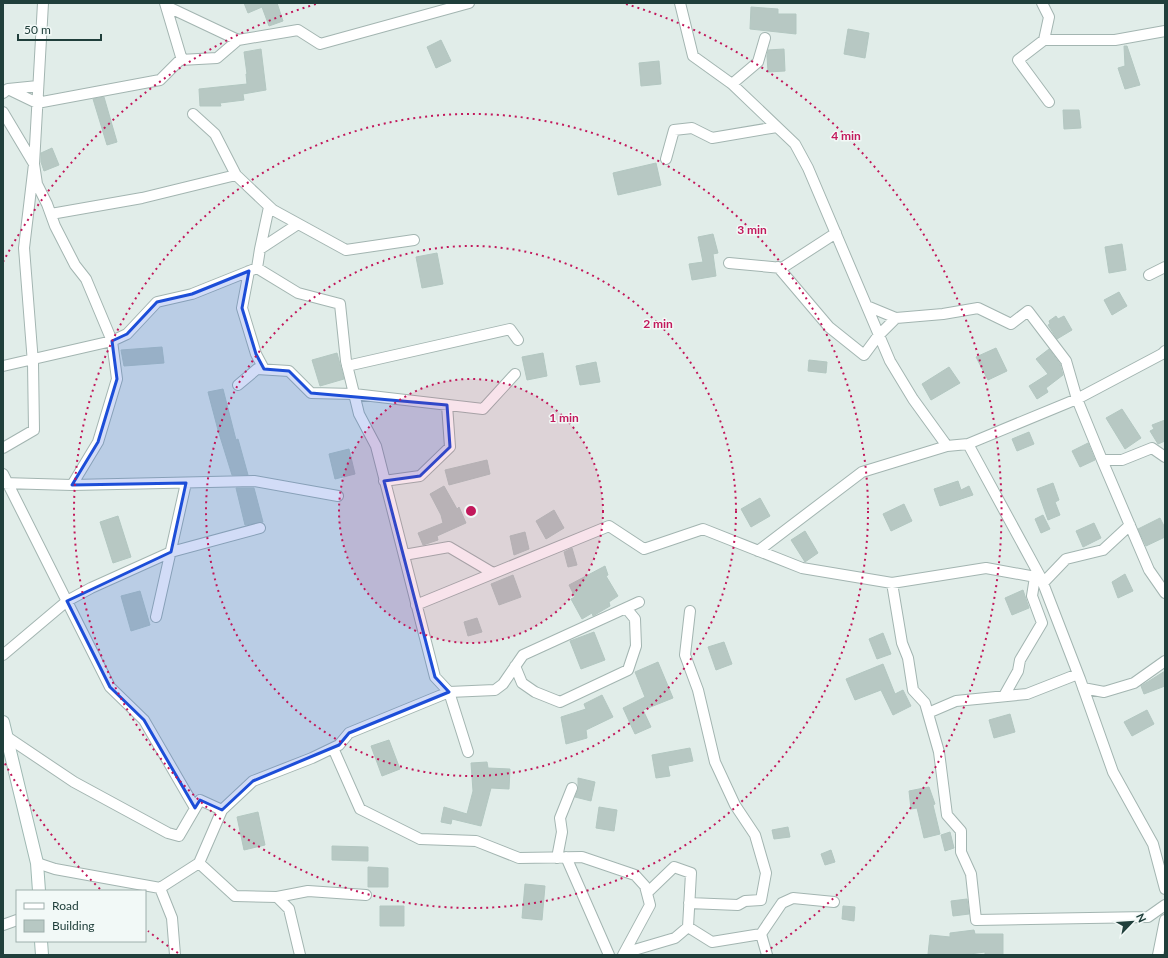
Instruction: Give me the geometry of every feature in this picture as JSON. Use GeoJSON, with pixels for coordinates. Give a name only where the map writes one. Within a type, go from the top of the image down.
{"type":"FeatureCollection","features":[{"type":"Feature","properties":{"kind":"street"},"geometry":{"type":"LineString","coordinates":[[3,448],[34,430],[33,360],[24,248],[34,164],[43,3]]}},
{"type":"Feature","properties":{"kind":"street"},"geometry":{"type":"LineString","coordinates":[[6,91],[37,103],[160,80],[180,60],[217,58],[238,40],[298,30],[320,44],[469,3]]}},
{"type":"Feature","properties":{"kind":"street"},"geometry":{"type":"LineString","coordinates":[[680,3],[693,56],[732,84],[795,144],[808,168],[867,306],[878,336],[890,361],[905,386],[947,446]]}},
{"type":"Feature","properties":{"kind":"street"},"geometry":{"type":"LineString","coordinates":[[1042,3],[1049,17],[1044,40]]}},
{"type":"Feature","properties":{"kind":"street"},"geometry":{"type":"LineString","coordinates":[[166,4],[238,40]]}},
{"type":"Feature","properties":{"kind":"street"},"geometry":{"type":"LineString","coordinates":[[166,4],[182,60]]}},
{"type":"Feature","properties":{"kind":"street"},"geometry":{"type":"LineString","coordinates":[[1049,102],[1018,60],[1044,40],[1116,40],[1165,32]]}},
{"type":"Feature","properties":{"kind":"street"},"geometry":{"type":"LineString","coordinates":[[732,84],[758,62],[765,38]]}},
{"type":"Feature","properties":{"kind":"street"},"geometry":{"type":"LineString","coordinates":[[6,91],[38,86]]}},
{"type":"Feature","properties":{"kind":"street"},"geometry":{"type":"LineString","coordinates":[[3,112],[34,164],[37,184],[70,256],[86,279],[112,341],[117,379],[98,442],[72,485]]}},
{"type":"Feature","properties":{"kind":"street"},"geometry":{"type":"LineString","coordinates":[[193,114],[215,134],[236,175],[270,207],[298,224],[346,250],[414,240]]}},
{"type":"Feature","properties":{"kind":"street"},"geometry":{"type":"LineString","coordinates":[[666,159],[674,130],[692,128],[712,138],[777,127]]}},
{"type":"Feature","properties":{"kind":"street"},"geometry":{"type":"LineString","coordinates":[[51,214],[142,198],[236,175]]}},
{"type":"Feature","properties":{"kind":"street"},"geometry":{"type":"LineString","coordinates":[[264,369],[256,354],[242,308],[260,249],[270,207]]}},
{"type":"Feature","properties":{"kind":"street"},"geometry":{"type":"LineString","coordinates":[[260,249],[298,224]]}},
{"type":"Feature","properties":{"kind":"street"},"geometry":{"type":"LineString","coordinates":[[729,263],[782,268],[836,232]]}},
{"type":"Feature","properties":{"kind":"street"},"geometry":{"type":"LineString","coordinates":[[1149,275],[1165,266]]}},
{"type":"Feature","properties":{"kind":"street"},"geometry":{"type":"LineString","coordinates":[[778,267],[829,327],[864,355],[878,336],[896,318]]}},
{"type":"Feature","properties":{"kind":"street"},"geometry":{"type":"LineString","coordinates":[[3,366],[112,341],[127,334],[157,302],[192,294],[253,270],[298,293],[340,304],[348,366],[359,414],[376,446],[435,677],[449,692],[468,752]]}},
{"type":"Feature","properties":{"kind":"street"},"geometry":{"type":"LineString","coordinates":[[867,306],[896,318],[943,314],[978,308],[1011,324],[1028,311],[1066,361],[1077,399],[1102,460],[1149,570],[1165,593]]}},
{"type":"Feature","properties":{"kind":"street"},"geometry":{"type":"LineString","coordinates":[[348,366],[510,329],[518,340]]}},
{"type":"Feature","properties":{"kind":"street"},"geometry":{"type":"LineString","coordinates":[[758,551],[862,472],[947,446],[968,444],[1077,399],[1164,354]]}},
{"type":"Feature","properties":{"kind":"street"},"geometry":{"type":"LineString","coordinates":[[238,385],[257,369],[289,370],[311,393],[354,394],[483,409],[515,374]]}},
{"type":"Feature","properties":{"kind":"street"},"geometry":{"type":"LineString","coordinates":[[384,481],[420,476],[450,447],[446,405]]}},
{"type":"Feature","properties":{"kind":"street"},"geometry":{"type":"LineString","coordinates":[[968,444],[1040,579],[1078,674],[1113,772],[1153,844],[1165,885]]}},
{"type":"Feature","properties":{"kind":"street"},"geometry":{"type":"LineString","coordinates":[[1102,460],[1122,460],[1152,448],[1165,457]]}},
{"type":"Feature","properties":{"kind":"street"},"geometry":{"type":"LineString","coordinates":[[4,480],[72,485],[254,481],[338,496]]}},
{"type":"Feature","properties":{"kind":"street"},"geometry":{"type":"LineString","coordinates":[[4,480],[110,687],[144,720],[195,808]]}},
{"type":"Feature","properties":{"kind":"street"},"geometry":{"type":"LineString","coordinates":[[156,617],[186,483]]}},
{"type":"Feature","properties":{"kind":"street"},"geometry":{"type":"LineString","coordinates":[[1004,696],[1018,671],[1020,660],[1042,623],[1032,596],[1040,579],[1066,558],[1103,550],[1130,525]]}},
{"type":"Feature","properties":{"kind":"street"},"geometry":{"type":"LineString","coordinates":[[416,605],[609,526],[644,549],[704,529],[802,568],[892,583],[986,568],[1040,579]]}},
{"type":"Feature","properties":{"kind":"street"},"geometry":{"type":"LineString","coordinates":[[3,655],[67,601],[170,552],[260,528]]}},
{"type":"Feature","properties":{"kind":"street"},"geometry":{"type":"LineString","coordinates":[[404,555],[449,548],[493,573]]}},
{"type":"Feature","properties":{"kind":"street"},"geometry":{"type":"LineString","coordinates":[[892,583],[902,642],[908,658],[913,690],[926,703],[939,752],[947,815],[960,831],[961,852],[971,874],[976,920],[1148,917],[1165,905]]}},
{"type":"Feature","properties":{"kind":"street"},"geometry":{"type":"LineString","coordinates":[[37,863],[55,869],[160,888],[199,863],[222,810],[253,781],[312,758],[339,745],[350,732],[449,692],[495,690],[503,684],[523,655],[639,602]]}},
{"type":"Feature","properties":{"kind":"street"},"geometry":{"type":"LineString","coordinates":[[515,666],[522,683],[535,692],[560,702],[628,670],[636,646],[636,626],[635,619],[626,608]]}},
{"type":"Feature","properties":{"kind":"street"},"geometry":{"type":"LineString","coordinates":[[689,903],[738,905],[746,900],[761,900],[766,872],[755,835],[736,806],[715,762],[698,690],[685,655],[690,611]]}},
{"type":"Feature","properties":{"kind":"street"},"geometry":{"type":"LineString","coordinates":[[1083,688],[1104,692],[1134,684],[1165,661]]}},
{"type":"Feature","properties":{"kind":"street"},"geometry":{"type":"LineString","coordinates":[[928,713],[956,701],[1027,694],[1078,674]]}},
{"type":"Feature","properties":{"kind":"street"},"geometry":{"type":"LineString","coordinates":[[3,722],[37,863],[39,890]]}},
{"type":"Feature","properties":{"kind":"street"},"geometry":{"type":"LineString","coordinates":[[7,737],[74,782],[168,833],[179,836],[200,800],[222,810]]}},
{"type":"Feature","properties":{"kind":"street"},"geometry":{"type":"LineString","coordinates":[[333,748],[360,809],[420,839],[476,841],[520,858],[582,857],[635,874],[645,886],[650,905],[623,954]]}},
{"type":"Feature","properties":{"kind":"street"},"geometry":{"type":"LineString","coordinates":[[572,788],[560,818],[562,832],[562,857],[609,955]]}},
{"type":"Feature","properties":{"kind":"street"},"geometry":{"type":"LineString","coordinates":[[199,863],[235,896],[277,897],[308,891],[366,895]]}},
{"type":"Feature","properties":{"kind":"street"},"geometry":{"type":"LineString","coordinates":[[623,954],[675,938],[688,927],[691,873],[674,867],[647,892]]}},
{"type":"Feature","properties":{"kind":"street"},"geometry":{"type":"LineString","coordinates":[[160,888],[172,918],[175,955]]}},
{"type":"Feature","properties":{"kind":"street"},"geometry":{"type":"LineString","coordinates":[[277,897],[289,909],[300,955]]}},
{"type":"Feature","properties":{"kind":"street"},"geometry":{"type":"LineString","coordinates":[[688,927],[712,942],[761,934],[782,903],[793,898],[834,902]]}},
{"type":"Feature","properties":{"kind":"street"},"geometry":{"type":"LineString","coordinates":[[3,925],[16,920]]}},
{"type":"Feature","properties":{"kind":"street"},"geometry":{"type":"LineString","coordinates":[[1158,955],[1165,920]]}},
{"type":"Feature","properties":{"kind":"street"},"geometry":{"type":"LineString","coordinates":[[761,934],[768,955]]}},
{"type":"Feature","properties":{"kind":"street"},"geometry":{"type":"LineString","coordinates":[[41,942],[42,955]]}},
{"type":"Feature","properties":{"kind":"highlighted area"},"geometry":{"type":"Polygon","coordinates":[[[249,271],[242,308],[256,354],[264,369],[289,371],[311,393],[447,405],[450,447],[420,476],[384,481],[435,677],[449,692],[349,733],[339,745],[253,781],[222,810],[200,800],[195,808],[144,720],[110,687],[67,601],[171,552],[186,483],[72,485],[98,442],[117,379],[112,341],[127,334],[157,302],[192,294],[249,271]]]}},
{"type":"Feature","properties":{"kind":"building"},"geometry":{"type":"Polygon","coordinates":[[[244,3],[277,3],[283,21],[269,26],[262,7],[248,13],[244,3]]]}},
{"type":"Feature","properties":{"kind":"building"},"geometry":{"type":"Polygon","coordinates":[[[751,7],[778,9],[778,14],[796,14],[796,34],[750,29],[751,7]]]}},
{"type":"Feature","properties":{"kind":"building"},"geometry":{"type":"Polygon","coordinates":[[[848,29],[869,33],[865,58],[844,54],[848,29]]]}},
{"type":"Feature","properties":{"kind":"building"},"geometry":{"type":"Polygon","coordinates":[[[441,40],[451,61],[436,68],[427,47],[441,40]]]}},
{"type":"Feature","properties":{"kind":"building"},"geometry":{"type":"Polygon","coordinates":[[[1124,46],[1127,46],[1140,85],[1125,89],[1118,68],[1125,66],[1124,46]]]}},
{"type":"Feature","properties":{"kind":"building"},"geometry":{"type":"Polygon","coordinates":[[[261,49],[266,90],[243,94],[244,100],[220,103],[221,106],[200,106],[199,89],[247,84],[244,52],[261,49]]]}},
{"type":"Feature","properties":{"kind":"building"},"geometry":{"type":"Polygon","coordinates":[[[784,49],[785,71],[768,72],[768,50],[784,49]]]}},
{"type":"Feature","properties":{"kind":"building"},"geometry":{"type":"Polygon","coordinates":[[[659,61],[661,84],[641,86],[639,63],[659,61]]]}},
{"type":"Feature","properties":{"kind":"building"},"geometry":{"type":"Polygon","coordinates":[[[104,97],[117,142],[107,145],[93,99],[104,97]]]}},
{"type":"Feature","properties":{"kind":"building"},"geometry":{"type":"Polygon","coordinates":[[[1063,110],[1079,110],[1081,128],[1064,129],[1063,110]]]}},
{"type":"Feature","properties":{"kind":"building"},"geometry":{"type":"Polygon","coordinates":[[[52,148],[59,165],[44,171],[41,162],[41,153],[52,148]]]}},
{"type":"Feature","properties":{"kind":"building"},"geometry":{"type":"Polygon","coordinates":[[[656,163],[661,185],[618,195],[613,173],[656,163]]]}},
{"type":"Feature","properties":{"kind":"building"},"geometry":{"type":"Polygon","coordinates":[[[713,234],[718,253],[713,254],[716,276],[692,280],[689,264],[703,262],[698,237],[713,234]]]}},
{"type":"Feature","properties":{"kind":"building"},"geometry":{"type":"Polygon","coordinates":[[[1122,244],[1126,270],[1109,273],[1105,247],[1122,244]]]}},
{"type":"Feature","properties":{"kind":"building"},"geometry":{"type":"Polygon","coordinates":[[[437,253],[443,284],[422,288],[416,257],[437,253]]]}},
{"type":"Feature","properties":{"kind":"building"},"geometry":{"type":"Polygon","coordinates":[[[1119,292],[1127,306],[1112,315],[1104,300],[1119,292]]]}},
{"type":"Feature","properties":{"kind":"building"},"geometry":{"type":"Polygon","coordinates":[[[1056,316],[1058,319],[1064,316],[1072,330],[1057,339],[1048,325],[1050,324],[1049,321],[1056,316]]]}},
{"type":"Feature","properties":{"kind":"building"},"geometry":{"type":"Polygon","coordinates":[[[162,347],[164,363],[124,366],[121,350],[162,347]]]}},
{"type":"Feature","properties":{"kind":"building"},"geometry":{"type":"Polygon","coordinates":[[[996,348],[1007,371],[988,380],[976,357],[996,348]]]}},
{"type":"Feature","properties":{"kind":"building"},"geometry":{"type":"Polygon","coordinates":[[[1049,349],[1060,364],[1063,375],[1046,388],[1048,392],[1037,399],[1029,386],[1048,374],[1036,359],[1049,349]]]}},
{"type":"Feature","properties":{"kind":"building"},"geometry":{"type":"Polygon","coordinates":[[[337,353],[344,379],[320,386],[312,360],[337,353]]]}},
{"type":"Feature","properties":{"kind":"building"},"geometry":{"type":"Polygon","coordinates":[[[543,353],[547,376],[527,380],[522,357],[543,353]]]}},
{"type":"Feature","properties":{"kind":"building"},"geometry":{"type":"Polygon","coordinates":[[[809,360],[827,362],[826,373],[808,371],[809,360]]]}},
{"type":"Feature","properties":{"kind":"building"},"geometry":{"type":"Polygon","coordinates":[[[596,362],[600,382],[580,385],[576,366],[596,362]]]}},
{"type":"Feature","properties":{"kind":"building"},"geometry":{"type":"Polygon","coordinates":[[[949,367],[960,383],[931,400],[922,384],[949,367]]]}},
{"type":"Feature","properties":{"kind":"building"},"geometry":{"type":"Polygon","coordinates":[[[223,389],[236,440],[238,439],[248,475],[232,475],[218,430],[208,392],[223,389]]]}},
{"type":"Feature","properties":{"kind":"building"},"geometry":{"type":"Polygon","coordinates":[[[1122,409],[1141,438],[1125,449],[1106,418],[1122,409]]]}},
{"type":"Feature","properties":{"kind":"building"},"geometry":{"type":"Polygon","coordinates":[[[1165,420],[1165,441],[1158,444],[1150,431],[1154,429],[1152,425],[1165,420]]]}},
{"type":"Feature","properties":{"kind":"building"},"geometry":{"type":"Polygon","coordinates":[[[1029,432],[1034,444],[1017,451],[1012,439],[1029,432]]]}},
{"type":"Feature","properties":{"kind":"building"},"geometry":{"type":"Polygon","coordinates":[[[1088,443],[1095,460],[1080,467],[1072,451],[1088,443]]]}},
{"type":"Feature","properties":{"kind":"building"},"geometry":{"type":"Polygon","coordinates":[[[349,449],[355,474],[335,479],[329,454],[349,449]]]}},
{"type":"Feature","properties":{"kind":"building"},"geometry":{"type":"Polygon","coordinates":[[[487,460],[490,474],[449,485],[445,470],[487,460]]]}},
{"type":"Feature","properties":{"kind":"building"},"geometry":{"type":"Polygon","coordinates":[[[958,481],[961,490],[969,486],[973,495],[940,506],[934,489],[958,481]]]}},
{"type":"Feature","properties":{"kind":"building"},"geometry":{"type":"Polygon","coordinates":[[[1053,483],[1059,500],[1055,502],[1060,515],[1048,520],[1037,489],[1053,483]]]}},
{"type":"Feature","properties":{"kind":"building"},"geometry":{"type":"Polygon","coordinates":[[[444,486],[457,509],[459,507],[466,523],[437,536],[438,540],[423,545],[418,533],[443,523],[441,515],[430,494],[444,486]]]}},
{"type":"Feature","properties":{"kind":"building"},"geometry":{"type":"Polygon","coordinates":[[[236,488],[254,488],[263,522],[245,525],[236,488]]]}},
{"type":"Feature","properties":{"kind":"building"},"geometry":{"type":"Polygon","coordinates":[[[760,498],[770,516],[751,527],[741,509],[760,498]]]}},
{"type":"Feature","properties":{"kind":"building"},"geometry":{"type":"Polygon","coordinates":[[[904,504],[912,521],[891,531],[883,514],[904,504]]]}},
{"type":"Feature","properties":{"kind":"building"},"geometry":{"type":"Polygon","coordinates":[[[554,510],[564,528],[546,539],[536,521],[554,510]]]}},
{"type":"Feature","properties":{"kind":"building"},"geometry":{"type":"Polygon","coordinates":[[[1043,515],[1050,529],[1041,533],[1035,519],[1043,515]]]}},
{"type":"Feature","properties":{"kind":"building"},"geometry":{"type":"Polygon","coordinates":[[[118,516],[131,557],[113,563],[100,522],[118,516]]]}},
{"type":"Feature","properties":{"kind":"building"},"geometry":{"type":"Polygon","coordinates":[[[1160,518],[1165,528],[1165,537],[1146,546],[1138,529],[1160,518]]]}},
{"type":"Feature","properties":{"kind":"building"},"geometry":{"type":"Polygon","coordinates":[[[1094,523],[1101,538],[1083,547],[1076,531],[1094,523]]]}},
{"type":"Feature","properties":{"kind":"building"},"geometry":{"type":"Polygon","coordinates":[[[805,531],[818,553],[805,562],[791,540],[805,531]]]}},
{"type":"Feature","properties":{"kind":"building"},"geometry":{"type":"Polygon","coordinates":[[[525,532],[529,549],[514,555],[510,536],[525,532]]]}},
{"type":"Feature","properties":{"kind":"building"},"geometry":{"type":"Polygon","coordinates":[[[572,548],[577,565],[568,567],[564,552],[572,548]]]}},
{"type":"Feature","properties":{"kind":"building"},"geometry":{"type":"Polygon","coordinates":[[[605,566],[608,575],[606,576],[618,596],[609,602],[610,606],[593,616],[592,613],[582,619],[571,599],[575,597],[569,585],[605,566]]]}},
{"type":"Feature","properties":{"kind":"building"},"geometry":{"type":"Polygon","coordinates":[[[1125,574],[1133,591],[1118,598],[1112,582],[1125,574]]]}},
{"type":"Feature","properties":{"kind":"building"},"geometry":{"type":"Polygon","coordinates":[[[513,575],[521,597],[499,605],[491,584],[513,575]]]}},
{"type":"Feature","properties":{"kind":"building"},"geometry":{"type":"Polygon","coordinates":[[[1023,590],[1029,608],[1012,615],[1005,598],[1023,590]]]}},
{"type":"Feature","properties":{"kind":"building"},"geometry":{"type":"Polygon","coordinates":[[[140,591],[150,625],[131,631],[121,596],[140,591]]]}},
{"type":"Feature","properties":{"kind":"building"},"geometry":{"type":"Polygon","coordinates":[[[477,618],[482,632],[468,636],[464,622],[477,618]]]}},
{"type":"Feature","properties":{"kind":"building"},"geometry":{"type":"Polygon","coordinates":[[[594,632],[605,660],[581,669],[570,641],[594,632]]]}},
{"type":"Feature","properties":{"kind":"building"},"geometry":{"type":"Polygon","coordinates":[[[883,633],[891,654],[877,659],[869,639],[883,633]]]}},
{"type":"Feature","properties":{"kind":"building"},"geometry":{"type":"Polygon","coordinates":[[[724,642],[732,664],[716,670],[708,647],[724,642]]]}},
{"type":"Feature","properties":{"kind":"building"},"geometry":{"type":"Polygon","coordinates":[[[658,662],[673,698],[643,710],[651,727],[635,734],[623,708],[645,697],[635,672],[658,662]]]}},
{"type":"Feature","properties":{"kind":"building"},"geometry":{"type":"Polygon","coordinates":[[[883,664],[895,694],[903,690],[911,706],[893,715],[881,690],[855,700],[846,679],[883,664]]]}},
{"type":"Feature","properties":{"kind":"building"},"geometry":{"type":"Polygon","coordinates":[[[1165,671],[1165,686],[1144,694],[1141,686],[1165,671]]]}},
{"type":"Feature","properties":{"kind":"building"},"geometry":{"type":"Polygon","coordinates":[[[602,695],[613,717],[586,730],[587,738],[566,744],[561,717],[586,709],[584,704],[602,695]]]}},
{"type":"Feature","properties":{"kind":"building"},"geometry":{"type":"Polygon","coordinates":[[[1147,710],[1154,724],[1132,736],[1124,722],[1147,710]]]}},
{"type":"Feature","properties":{"kind":"building"},"geometry":{"type":"Polygon","coordinates":[[[1010,714],[1015,732],[994,738],[989,720],[1010,714]]]}},
{"type":"Feature","properties":{"kind":"building"},"geometry":{"type":"Polygon","coordinates":[[[389,740],[400,769],[382,776],[371,746],[389,740]]]}},
{"type":"Feature","properties":{"kind":"building"},"geometry":{"type":"Polygon","coordinates":[[[690,748],[693,761],[668,766],[670,776],[656,778],[652,755],[690,748]]]}},
{"type":"Feature","properties":{"kind":"building"},"geometry":{"type":"Polygon","coordinates":[[[487,762],[488,768],[510,769],[509,789],[491,788],[481,826],[452,819],[451,824],[441,822],[444,807],[467,814],[473,791],[471,763],[487,762]]]}},
{"type":"Feature","properties":{"kind":"building"},"geometry":{"type":"Polygon","coordinates":[[[578,778],[595,782],[591,801],[575,797],[578,790],[578,778]]]}},
{"type":"Feature","properties":{"kind":"building"},"geometry":{"type":"Polygon","coordinates":[[[929,787],[935,804],[933,805],[940,834],[924,838],[917,808],[911,809],[909,791],[929,787]]]}},
{"type":"Feature","properties":{"kind":"building"},"geometry":{"type":"Polygon","coordinates":[[[599,807],[617,810],[614,831],[596,828],[599,807]]]}},
{"type":"Feature","properties":{"kind":"building"},"geometry":{"type":"Polygon","coordinates":[[[258,812],[265,845],[244,850],[237,817],[258,812]]]}},
{"type":"Feature","properties":{"kind":"building"},"geometry":{"type":"Polygon","coordinates":[[[788,827],[790,837],[774,839],[772,830],[788,827]]]}},
{"type":"Feature","properties":{"kind":"building"},"geometry":{"type":"Polygon","coordinates":[[[950,832],[954,848],[945,851],[941,835],[950,832]]]}},
{"type":"Feature","properties":{"kind":"building"},"geometry":{"type":"Polygon","coordinates":[[[332,846],[368,847],[368,861],[332,860],[332,846]]]}},
{"type":"Feature","properties":{"kind":"building"},"geometry":{"type":"Polygon","coordinates":[[[831,850],[835,862],[825,865],[821,854],[831,850]]]}},
{"type":"Feature","properties":{"kind":"building"},"geometry":{"type":"Polygon","coordinates":[[[368,867],[388,868],[388,887],[368,887],[368,867]]]}},
{"type":"Feature","properties":{"kind":"building"},"geometry":{"type":"Polygon","coordinates":[[[525,884],[545,886],[542,920],[522,918],[525,884]]]}},
{"type":"Feature","properties":{"kind":"building"},"geometry":{"type":"Polygon","coordinates":[[[967,899],[969,914],[953,916],[951,901],[967,899]]]}},
{"type":"Feature","properties":{"kind":"building"},"geometry":{"type":"Polygon","coordinates":[[[380,906],[404,906],[404,926],[380,926],[380,906]]]}},
{"type":"Feature","properties":{"kind":"building"},"geometry":{"type":"Polygon","coordinates":[[[843,906],[855,907],[854,921],[842,919],[843,906]]]}},
{"type":"Feature","properties":{"kind":"building"},"geometry":{"type":"Polygon","coordinates":[[[974,930],[975,934],[1003,934],[1003,955],[985,955],[985,952],[962,955],[928,954],[930,935],[950,937],[950,933],[974,930]]]}}]}
